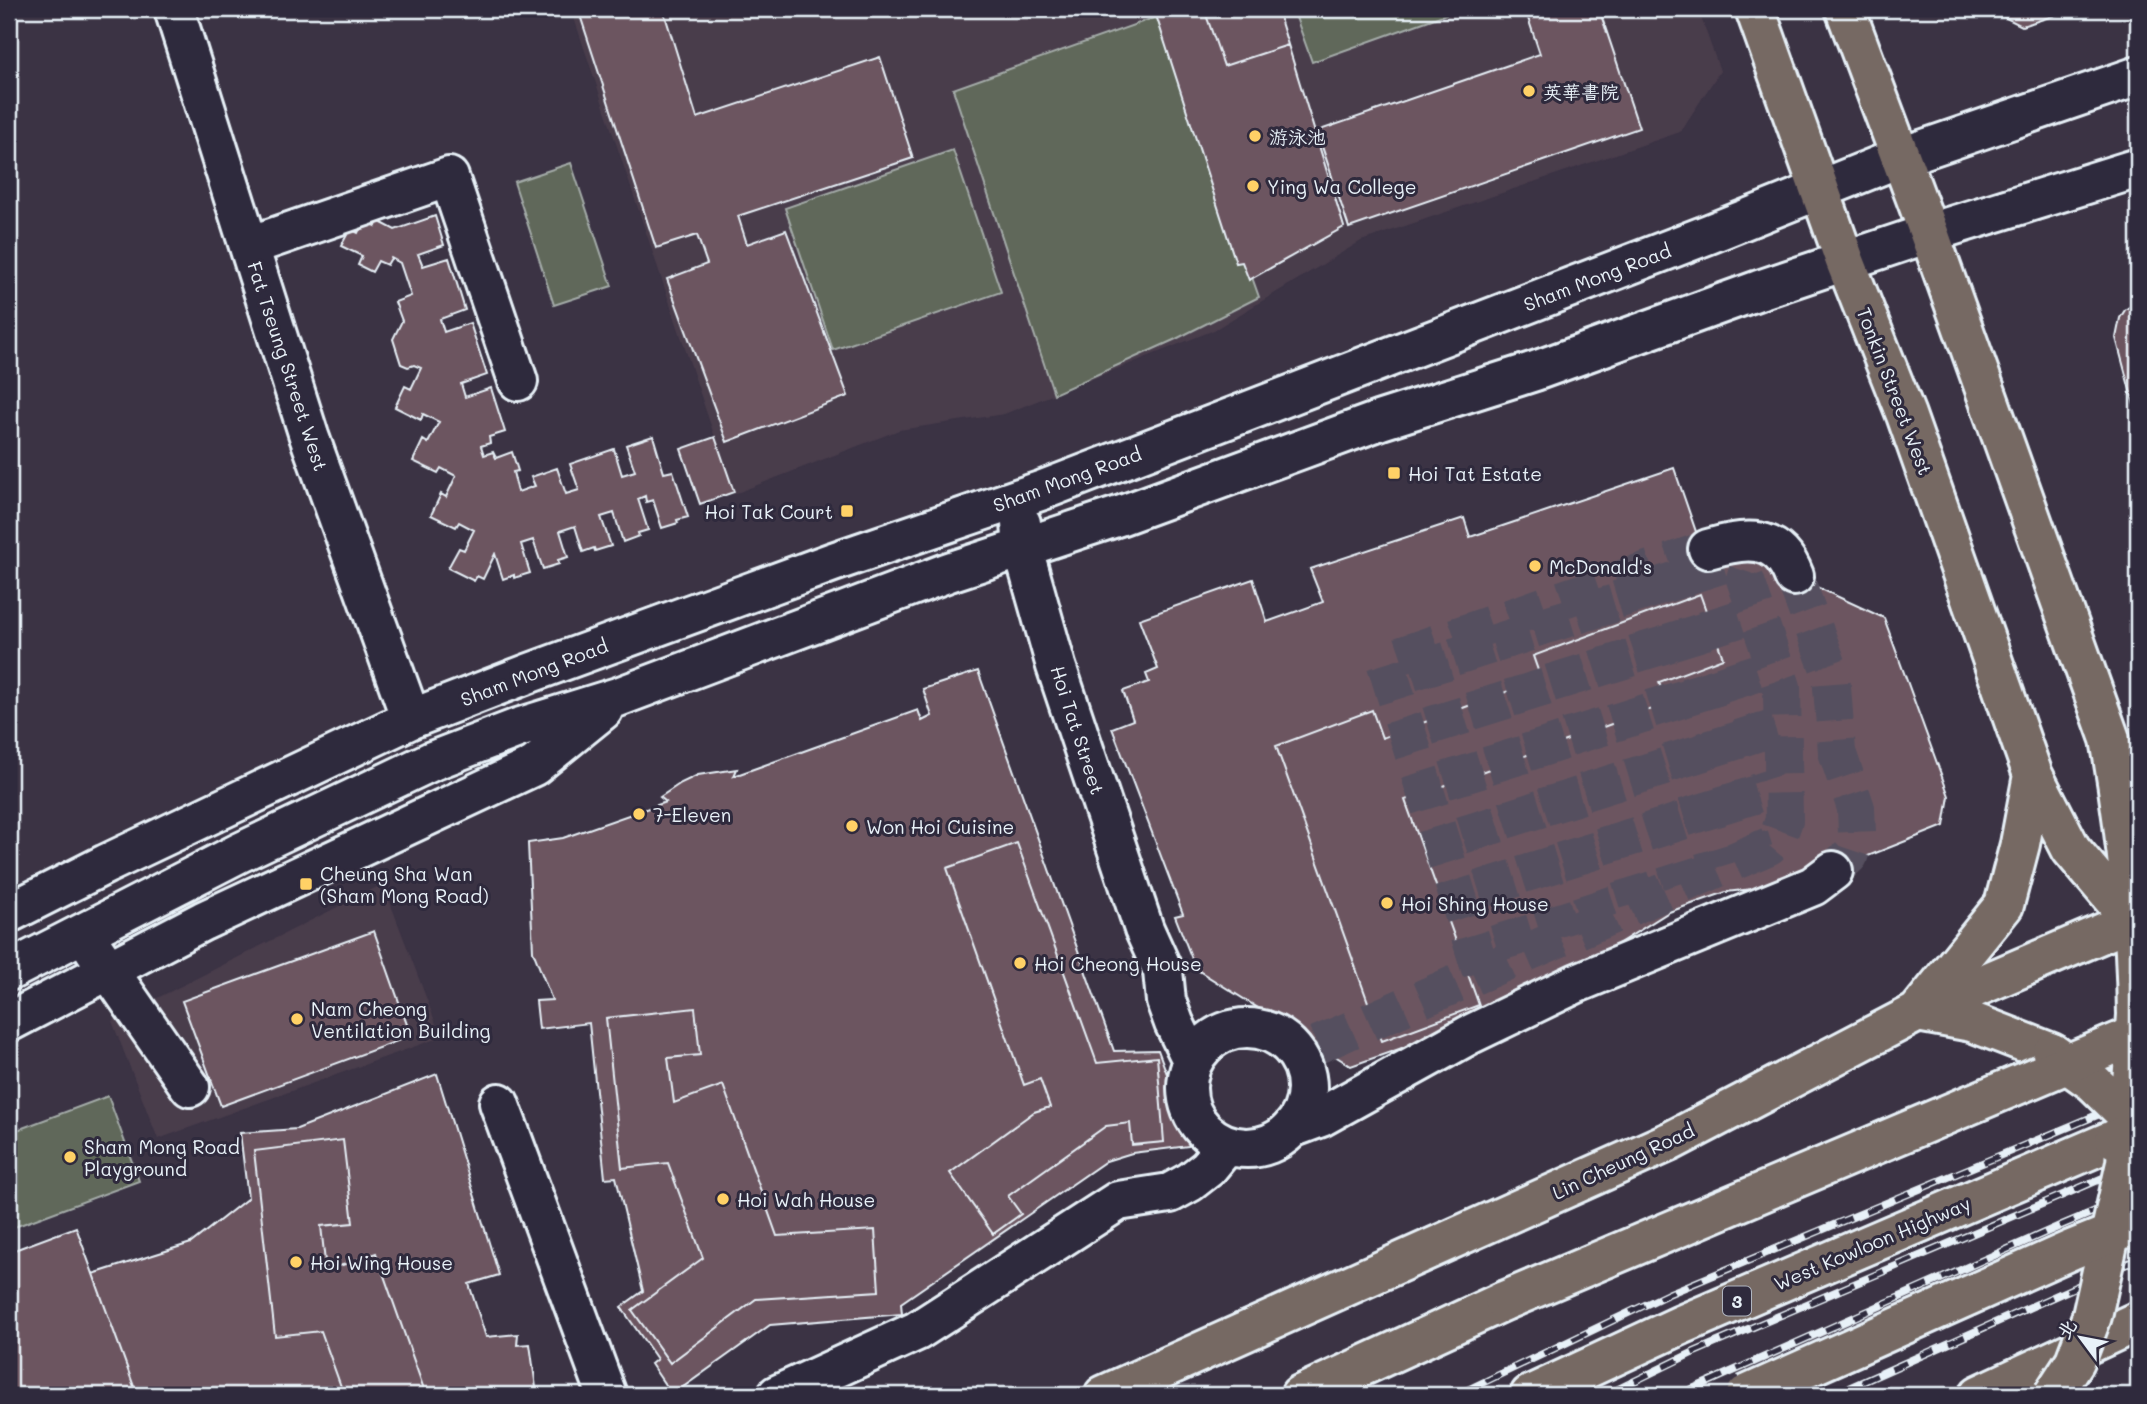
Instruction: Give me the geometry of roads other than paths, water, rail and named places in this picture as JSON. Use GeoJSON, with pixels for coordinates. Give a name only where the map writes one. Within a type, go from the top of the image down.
{"type":"FeatureCollection","features":[{"type":"Feature","properties":{"kind":"main road","name":"Tonkin Street West"},"geometry":{"type":"LineString","coordinates":[[1755,9],[1845,261],[1906,415],[2033,775],[2071,849],[2136,922]]}},
{"type":"Feature","properties":{"kind":"main road"},"geometry":{"type":"LineString","coordinates":[[1845,9],[1929,233],[2110,739],[2122,811],[2136,922],[2134,1124],[2092,1316],[2075,1361],[2053,1395]]}},
{"type":"Feature","properties":{"kind":"main road"},"geometry":{"type":"LineString","coordinates":[[2110,739],[2138,765]]}},
{"type":"Feature","properties":{"kind":"main road"},"geometry":{"type":"LineString","coordinates":[[2033,775],[2020,844],[2004,905],[1918,1012],[1972,1023],[2052,1054],[2093,1082],[2134,1124]]}},
{"type":"Feature","properties":{"kind":"main road","name":"Lin Cheung Road"},"geometry":{"type":"LineString","coordinates":[[1104,1395],[1671,1141],[1918,1012],[2136,922]]}},
{"type":"Feature","properties":{"kind":"main road"},"geometry":{"type":"LineString","coordinates":[[1300,1395],[1504,1301],[2138,1034]]}},
{"type":"Feature","properties":{"kind":"main road","name":"West Kowloon Highway"},"geometry":{"type":"LineString","coordinates":[[1530,1395],[2134,1124]]}},
{"type":"Feature","properties":{"kind":"main road"},"geometry":{"type":"LineString","coordinates":[[1746,1395],[2138,1223]]}},
{"type":"Feature","properties":{"kind":"main road"},"geometry":{"type":"LineString","coordinates":[[1979,1395],[2138,1321]]}},
{"type":"Feature","properties":{"kind":"street","name":"Fat Tseung Street West"},"geometry":{"type":"LineString","coordinates":[[174,9],[309,436],[411,719]]}},
{"type":"Feature","properties":{"kind":"street","name":"Sham Mong Road"},"geometry":{"type":"LineString","coordinates":[[9,913],[411,719],[821,567],[1042,490],[1709,234],[1901,156],[2138,76]]}},
{"type":"Feature","properties":{"kind":"street"},"geometry":{"type":"LineString","coordinates":[[9,971],[239,853],[432,761],[518,728],[618,697],[949,572],[1023,549],[1381,420],[1535,371],[1929,233],[2138,168]]}},
{"type":"Feature","properties":{"kind":"street"},"geometry":{"type":"LineString","coordinates":[[249,246],[449,177],[518,381]]}},
{"type":"Feature","properties":{"kind":"street","name":"Hoi Tat Street"},"geometry":{"type":"LineString","coordinates":[[1042,490],[1032,499],[1020,524],[1023,549],[1069,706],[1144,929],[1163,971],[1203,1014],[1224,1032]]}},
{"type":"Feature","properties":{"kind":"street"},"geometry":{"type":"LineString","coordinates":[[1708,549],[1734,541],[1754,541],[1760,551],[1781,554],[1794,576]]}},
{"type":"Feature","properties":{"kind":"street"},"geometry":{"type":"LineString","coordinates":[[9,1022],[203,921],[534,766],[618,697]]}},
{"type":"Feature","properties":{"kind":"street"},"geometry":{"type":"LineString","coordinates":[[1294,1127],[1321,1117],[1469,1035],[1577,983],[1813,886],[1833,871]]}},
{"type":"Feature","properties":{"kind":"street"},"geometry":{"type":"LineString","coordinates":[[84,932],[190,1087]]}},
{"type":"Feature","properties":{"kind":"street","name":"Hoi Tat Street"},"geometry":{"type":"LineString","coordinates":[[1163,971],[1166,1001],[1193,1062]]}},
{"type":"Feature","properties":{"kind":"street"},"geometry":{"type":"LineString","coordinates":[[1247,1028],[1266,1031],[1307,1049],[1308,1090],[1304,1109],[1294,1127],[1279,1140],[1244,1150],[1226,1146],[1207,1133],[1192,1113],[1187,1093],[1189,1072],[1204,1046],[1224,1032],[1247,1028]]}},
{"type":"Feature","properties":{"kind":"street"},"geometry":{"type":"LineString","coordinates":[[499,1104],[607,1395]]}},
{"type":"Feature","properties":{"kind":"street"},"geometry":{"type":"LineString","coordinates":[[778,1395],[917,1331],[1118,1201],[1170,1193],[1190,1182],[1208,1168],[1226,1146]]}},
{"type":"Feature","properties":{"kind":"tunnel"},"geometry":{"type":"LineString","coordinates":[[1481,972],[1385,661],[1708,549]]}},
{"type":"Feature","properties":{"kind":"tunnel"},"geometry":{"type":"LineString","coordinates":[[1699,552],[1771,778]]}},
{"type":"Feature","properties":{"kind":"tunnel"},"geometry":{"type":"LineString","coordinates":[[1317,1045],[1769,846],[1779,834],[1784,820],[1782,687],[1745,579],[1752,557]]}},
{"type":"Feature","properties":{"kind":"tunnel"},"geometry":{"type":"LineString","coordinates":[[1665,564],[1754,851]]}},
{"type":"Feature","properties":{"kind":"tunnel"},"geometry":{"type":"LineString","coordinates":[[1630,576],[1719,867]]}},
{"type":"Feature","properties":{"kind":"tunnel"},"geometry":{"type":"LineString","coordinates":[[1794,576],[1831,674],[1837,752],[1856,808],[1857,833],[1849,856],[1833,871]]}},
{"type":"Feature","properties":{"kind":"tunnel"},"geometry":{"type":"LineString","coordinates":[[1590,591],[1682,883]]}},
{"type":"Feature","properties":{"kind":"tunnel"},"geometry":{"type":"LineString","coordinates":[[1546,605],[1638,903]]}},
{"type":"Feature","properties":{"kind":"tunnel"},"geometry":{"type":"LineString","coordinates":[[1505,620],[1599,920]]}},
{"type":"Feature","properties":{"kind":"tunnel"},"geometry":{"type":"LineString","coordinates":[[1466,633],[1561,937]]}},
{"type":"Feature","properties":{"kind":"tunnel"},"geometry":{"type":"LineString","coordinates":[[1424,648],[1519,956]]}},
{"type":"Feature","properties":{"kind":"railway"},"geometry":{"type":"LineString","coordinates":[[1457,1395],[1668,1294],[2138,1098]]}},
{"type":"Feature","properties":{"kind":"railway"},"geometry":{"type":"LineString","coordinates":[[1606,1395],[1692,1353],[2138,1163]]}},
{"type":"Feature","properties":{"kind":"railway"},"geometry":{"type":"LineString","coordinates":[[1679,1395],[2138,1193]]}},
{"type":"Feature","properties":{"kind":"railway"},"geometry":{"type":"LineString","coordinates":[[1833,1395],[2138,1259]]}},
{"type":"Feature","properties":{"kind":"place","name":"英華書院"},"geometry":{"type":"Point","coordinates":[1529,91]}},
{"type":"Feature","properties":{"kind":"place","name":"游泳池"},"geometry":{"type":"Point","coordinates":[1255,136]}},
{"type":"Feature","properties":{"kind":"place","name":"Ying Wa College"},"geometry":{"type":"Point","coordinates":[1253,186]}},
{"type":"Feature","properties":{"kind":"place","name":"Hoi Tat Estate"},"geometry":{"type":"Point","coordinates":[1394,473]}},
{"type":"Feature","properties":{"kind":"place","name":"Hoi Tak Court"},"geometry":{"type":"Point","coordinates":[847,511]}},
{"type":"Feature","properties":{"kind":"place","name":"McDonald's"},"geometry":{"type":"Point","coordinates":[1535,566]}},
{"type":"Feature","properties":{"kind":"place","name":"7-Eleven"},"geometry":{"type":"Point","coordinates":[639,814]}},
{"type":"Feature","properties":{"kind":"place","name":"Won Hoi Cuisine"},"geometry":{"type":"Point","coordinates":[852,826]}},
{"type":"Feature","properties":{"kind":"place","name":"Cheung Sha Wan (Sham Mong Road)"},"geometry":{"type":"Point","coordinates":[306,884]}},
{"type":"Feature","properties":{"kind":"place","name":"Hoi Shing House"},"geometry":{"type":"Point","coordinates":[1387,903]}},
{"type":"Feature","properties":{"kind":"place","name":"Hoi Cheong House"},"geometry":{"type":"Point","coordinates":[1020,963]}},
{"type":"Feature","properties":{"kind":"place","name":"Nam Cheong Ventilation Building"},"geometry":{"type":"Point","coordinates":[297,1019]}},
{"type":"Feature","properties":{"kind":"place","name":"Sham Mong Road Playground"},"geometry":{"type":"Point","coordinates":[70,1157]}},
{"type":"Feature","properties":{"kind":"place","name":"Hoi Wah House"},"geometry":{"type":"Point","coordinates":[723,1199]}},
{"type":"Feature","properties":{"kind":"place","name":"Hoi Wing House"},"geometry":{"type":"Point","coordinates":[296,1262]}}]}
